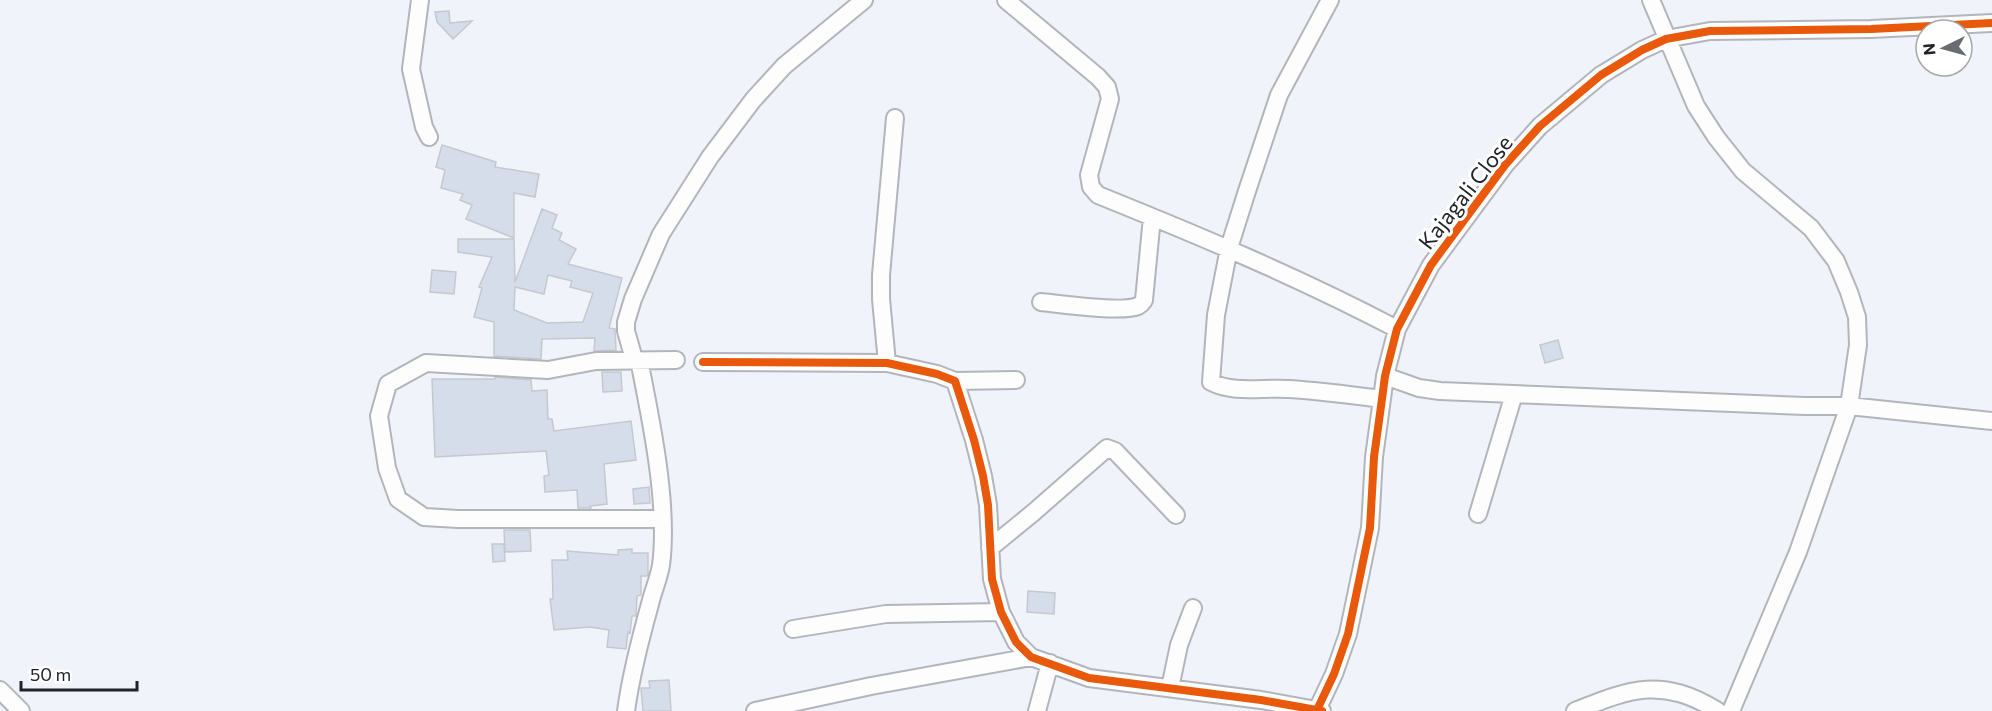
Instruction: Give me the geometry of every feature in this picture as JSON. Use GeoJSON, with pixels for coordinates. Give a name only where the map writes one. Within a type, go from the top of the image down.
{"type":"FeatureCollection","features":[{"type":"Feature","properties":{"kind":"street"},"geometry":{"type":"LineString","coordinates":[[420,0],[411,69],[424,127],[429,137]]}},
{"type":"Feature","properties":{"kind":"street"},"geometry":{"type":"LineString","coordinates":[[626,711],[630,678],[662,562],[660,483],[636,356],[626,331],[626,322],[633,299],[662,234],[710,157],[753,100],[784,66],[864,0]]}},
{"type":"Feature","properties":{"kind":"street"},"geometry":{"type":"LineString","coordinates":[[1006,0],[1107,87],[1110,99],[1089,175],[1091,188],[1098,195],[1337,297],[1397,329]]}},
{"type":"Feature","properties":{"kind":"street"},"geometry":{"type":"LineString","coordinates":[[1329,0],[1279,95],[1229,249],[1216,315],[1211,382],[1220,387],[1230,388],[1285,388],[1382,399]]}},
{"type":"Feature","properties":{"kind":"street"},"geometry":{"type":"LineString","coordinates":[[1651,0],[1696,106],[1716,137],[1743,171],[1811,228],[1836,261],[1857,317],[1858,345],[1849,406],[1798,552],[1731,711]]}},
{"type":"Feature","properties":{"kind":"street","name":"Kajagali Close"},"geometry":{"type":"LineString","coordinates":[[1319,710],[1348,634],[1370,528],[1374,457],[1385,376],[1397,329],[1431,265],[1499,173],[1540,126],[1600,75],[1642,50],[1666,39],[1710,31],[1871,29],[1992,23]]}},
{"type":"Feature","properties":{"kind":"street"},"geometry":{"type":"LineString","coordinates":[[887,363],[881,275],[894,118]]}},
{"type":"Feature","properties":{"kind":"street"},"geometry":{"type":"LineString","coordinates":[[1041,302],[1091,308],[1132,308],[1140,305],[1144,300],[1152,217]]}},
{"type":"Feature","properties":{"kind":"street"},"geometry":{"type":"LineString","coordinates":[[662,519],[424,517],[398,499],[387,468],[379,416],[388,384],[426,363],[548,370],[636,356],[676,360]]}},
{"type":"Feature","properties":{"kind":"street"},"geometry":{"type":"LineString","coordinates":[[703,362],[887,363],[937,374],[955,381],[1016,380]]}},
{"type":"Feature","properties":{"kind":"street"},"geometry":{"type":"LineString","coordinates":[[1385,376],[1419,388],[1440,391],[1849,406],[1992,421]]}},
{"type":"Feature","properties":{"kind":"street"},"geometry":{"type":"LineString","coordinates":[[955,381],[983,476],[988,505],[992,579],[1000,612],[1016,642],[1031,657],[1089,678],[1261,699],[1319,710]]}},
{"type":"Feature","properties":{"kind":"street"},"geometry":{"type":"LineString","coordinates":[[1478,514],[1514,394]]}},
{"type":"Feature","properties":{"kind":"street"},"geometry":{"type":"LineString","coordinates":[[990,548],[1107,448],[1115,451],[1176,515]]}},
{"type":"Feature","properties":{"kind":"street"},"geometry":{"type":"LineString","coordinates":[[1170,688],[1179,645],[1193,608]]}},
{"type":"Feature","properties":{"kind":"street"},"geometry":{"type":"LineString","coordinates":[[793,629],[886,614],[1000,612]]}},
{"type":"Feature","properties":{"kind":"street"},"geometry":{"type":"LineString","coordinates":[[755,711],[871,686],[1031,657]]}},
{"type":"Feature","properties":{"kind":"street"},"geometry":{"type":"LineString","coordinates":[[1037,711],[1050,663]]}},
{"type":"Feature","properties":{"kind":"street"},"geometry":{"type":"LineString","coordinates":[[1575,711],[1646,688],[1676,691],[1718,711]]}},
{"type":"Feature","properties":{"kind":"street"},"geometry":{"type":"LineString","coordinates":[[0,690],[21,711]]}},
{"type":"Feature","properties":{"kind":"building"},"geometry":{"type":"Polygon","coordinates":[[[449,11],[450,23],[472,21],[453,39],[437,22],[435,12],[449,11]]]}},
{"type":"Feature","properties":{"kind":"building"},"geometry":{"type":"Polygon","coordinates":[[[442,145],[496,162],[495,167],[539,174],[535,197],[514,193],[514,238],[466,219],[472,205],[460,200],[463,194],[441,188],[445,170],[436,167],[442,145]]]}},
{"type":"Feature","properties":{"kind":"building"},"geometry":{"type":"Polygon","coordinates":[[[542,209],[557,215],[552,228],[562,233],[559,240],[576,249],[568,264],[622,278],[609,328],[615,329],[616,350],[594,351],[595,338],[542,339],[541,359],[494,356],[494,322],[474,317],[482,288],[479,287],[492,257],[458,252],[458,239],[514,239],[515,282],[542,209]],[[548,275],[544,294],[515,287],[514,310],[547,323],[583,322],[593,293],[570,287],[572,281],[548,275]]]}},
{"type":"Feature","properties":{"kind":"building"},"geometry":{"type":"Polygon","coordinates":[[[432,270],[456,272],[454,294],[430,292],[432,270]]]}},
{"type":"Feature","properties":{"kind":"building"},"geometry":{"type":"Polygon","coordinates":[[[1558,340],[1563,358],[1545,363],[1540,345],[1558,340]]]}},
{"type":"Feature","properties":{"kind":"building"},"geometry":{"type":"Polygon","coordinates":[[[602,372],[621,372],[622,391],[603,392],[602,372]]]}},
{"type":"Feature","properties":{"kind":"building"},"geometry":{"type":"Polygon","coordinates":[[[495,377],[531,380],[532,391],[547,390],[548,419],[552,419],[554,431],[631,421],[636,460],[604,464],[607,504],[578,508],[577,490],[545,492],[544,476],[549,475],[546,451],[435,457],[432,379],[495,379],[495,377]]]}},
{"type":"Feature","properties":{"kind":"building"},"geometry":{"type":"Polygon","coordinates":[[[649,487],[650,503],[634,504],[633,489],[649,487]]]}},
{"type":"Feature","properties":{"kind":"building"},"geometry":{"type":"Polygon","coordinates":[[[504,530],[530,530],[531,551],[505,552],[504,530]]]}},
{"type":"Feature","properties":{"kind":"building"},"geometry":{"type":"Polygon","coordinates":[[[492,544],[504,544],[505,561],[493,562],[492,544]]]}},
{"type":"Feature","properties":{"kind":"building"},"geometry":{"type":"Polygon","coordinates":[[[632,549],[632,553],[648,553],[648,575],[641,576],[641,595],[637,596],[636,616],[632,616],[626,649],[607,647],[609,630],[590,627],[554,630],[550,599],[553,599],[552,560],[568,560],[567,551],[618,555],[618,550],[632,549]]]}},
{"type":"Feature","properties":{"kind":"building"},"geometry":{"type":"Polygon","coordinates":[[[1028,591],[1055,593],[1054,614],[1027,612],[1028,591]]]}},
{"type":"Feature","properties":{"kind":"building"},"geometry":{"type":"Polygon","coordinates":[[[669,680],[671,711],[643,711],[641,688],[650,688],[649,681],[669,680]]]}},
{"type":"Feature","properties":{"kind":"cycle path"},"geometry":{"type":"LineString","coordinates":[[1317,710],[1334,674],[1348,634],[1370,528],[1374,457],[1385,376],[1397,329],[1431,265],[1505,165],[1540,126],[1601,75],[1642,50],[1666,39],[1710,31],[1871,29],[1992,23]]}},
{"type":"Feature","properties":{"kind":"cycle path"},"geometry":{"type":"LineString","coordinates":[[703,362],[887,363],[937,374],[955,381],[983,476],[988,505],[992,579],[1001,612],[1016,642],[1031,657],[1089,678],[1261,700],[1322,711]]}}]}
